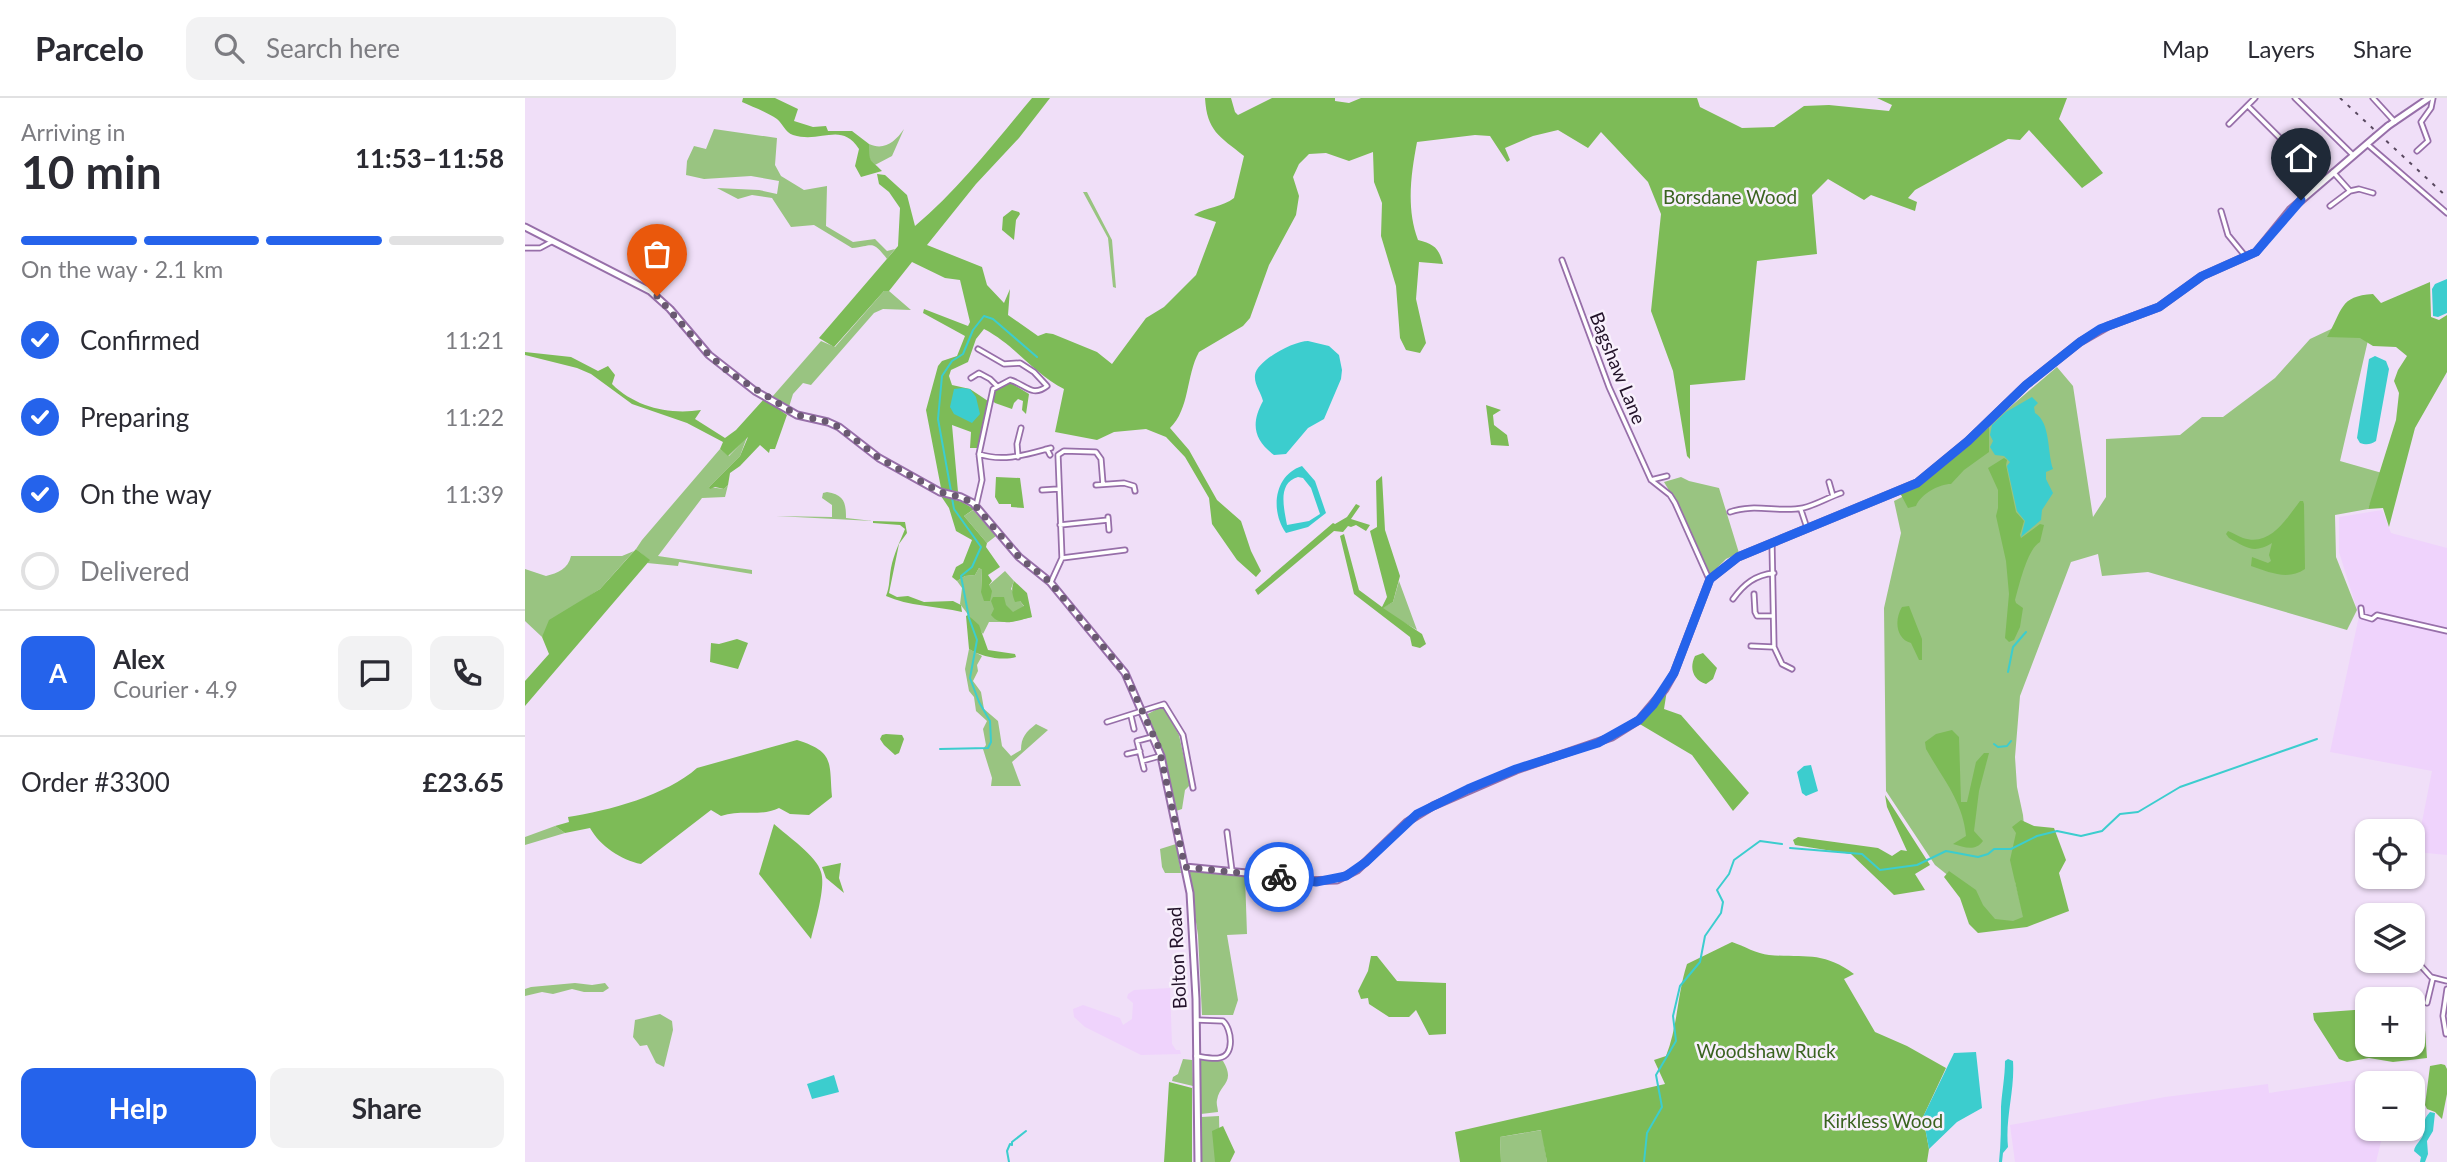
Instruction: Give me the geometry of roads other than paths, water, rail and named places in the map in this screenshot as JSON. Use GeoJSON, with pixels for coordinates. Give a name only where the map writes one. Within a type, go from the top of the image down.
{"type":"FeatureCollection","features":[{"type":"Feature","properties":{"kind":"street"},"geometry":{"type":"LineString","coordinates":[[2229,124],[2255,98]]}},
{"type":"Feature","properties":{"kind":"street"},"geometry":{"type":"LineString","coordinates":[[2295,98],[2353,155]]}},
{"type":"Feature","properties":{"kind":"street"},"geometry":{"type":"LineString","coordinates":[[2374,98],[2395,122]]}},
{"type":"Feature","properties":{"kind":"street"},"geometry":{"type":"LineString","coordinates":[[1185,867],[1301,881],[1337,880],[1357,870],[1407,822],[1433,806],[1516,769],[1598,743],[1627,728],[1648,712],[1674,673],[1710,579],[1729,562],[1917,483],[1968,441],[2026,385],[2080,342],[2100,329],[2159,307],[2202,276],[2256,252],[2290,210],[2320,183],[2388,126],[2431,98]]}},
{"type":"Feature","properties":{"kind":"street"},"geometry":{"type":"LineString","coordinates":[[2417,151],[2428,141],[2421,122],[2431,108],[2431,98]]}},
{"type":"Feature","properties":{"kind":"street"},"geometry":{"type":"LineString","coordinates":[[2248,106],[2320,183]]}},
{"type":"Feature","properties":{"kind":"street"},"geometry":{"type":"LineString","coordinates":[[2367,144],[2447,213]]}},
{"type":"Feature","properties":{"kind":"street"},"geometry":{"type":"LineString","coordinates":[[2333,172],[2350,191]]}},
{"type":"Feature","properties":{"kind":"street"},"geometry":{"type":"LineString","coordinates":[[2330,206],[2350,191],[2359,189],[2373,193]]}},
{"type":"Feature","properties":{"kind":"street"},"geometry":{"type":"LineString","coordinates":[[2221,211],[2228,235],[2246,257]]}},
{"type":"Feature","properties":{"kind":"street","name":"Bolton Road"},"geometry":{"type":"LineString","coordinates":[[525,227],[650,291],[670,309],[709,355],[755,391],[797,415],[839,427],[879,458],[943,493],[965,499],[976,506],[1019,557],[1050,582],[1125,673],[1161,756],[1185,867],[1193,932],[1198,1162]]}},
{"type":"Feature","properties":{"kind":"street"},"geometry":{"type":"LineString","coordinates":[[525,248],[540,248],[553,241]]}},
{"type":"Feature","properties":{"kind":"street","name":"Bagshaw Lane"},"geometry":{"type":"LineString","coordinates":[[1562,260],[1609,387],[1652,482],[1670,495],[1675,503],[1710,579]]}},
{"type":"Feature","properties":{"kind":"street"},"geometry":{"type":"LineString","coordinates":[[976,506],[982,480],[979,454],[990,398],[997,386],[1010,380],[1036,392],[1047,386],[1034,372],[1020,363],[1004,364],[978,349]]}},
{"type":"Feature","properties":{"kind":"street"},"geometry":{"type":"LineString","coordinates":[[983,374],[987,368]]}},
{"type":"Feature","properties":{"kind":"street"},"geometry":{"type":"LineString","coordinates":[[971,378],[977,373],[983,374],[997,386]]}},
{"type":"Feature","properties":{"kind":"street"},"geometry":{"type":"LineString","coordinates":[[1018,457],[1017,444],[1021,428]]}},
{"type":"Feature","properties":{"kind":"street"},"geometry":{"type":"LineString","coordinates":[[979,454],[1018,457],[1049,448],[1050,455]]}},
{"type":"Feature","properties":{"kind":"street"},"geometry":{"type":"LineString","coordinates":[[1050,582],[1062,558],[1056,461],[1059,454],[1064,451],[1098,453],[1103,484]]}},
{"type":"Feature","properties":{"kind":"street"},"geometry":{"type":"LineString","coordinates":[[1652,482],[1667,476]]}},
{"type":"Feature","properties":{"kind":"street"},"geometry":{"type":"LineString","coordinates":[[1829,482],[1833,496]]}},
{"type":"Feature","properties":{"kind":"street"},"geometry":{"type":"LineString","coordinates":[[1096,485],[1124,483],[1136,487]]}},
{"type":"Feature","properties":{"kind":"street"},"geometry":{"type":"LineString","coordinates":[[1039,490],[1058,489]]}},
{"type":"Feature","properties":{"kind":"street"},"geometry":{"type":"LineString","coordinates":[[1730,512],[1745,506],[1776,510],[1801,509],[1841,493]]}},
{"type":"Feature","properties":{"kind":"street"},"geometry":{"type":"LineString","coordinates":[[1735,504],[1737,509]]}},
{"type":"Feature","properties":{"kind":"street"},"geometry":{"type":"LineString","coordinates":[[1801,509],[1807,527]]}},
{"type":"Feature","properties":{"kind":"street"},"geometry":{"type":"LineString","coordinates":[[1060,525],[1108,519],[1109,530]]}},
{"type":"Feature","properties":{"kind":"street"},"geometry":{"type":"LineString","coordinates":[[1772,544],[1774,647],[1782,664],[1792,669]]}},
{"type":"Feature","properties":{"kind":"street"},"geometry":{"type":"LineString","coordinates":[[1062,558],[1125,550]]}},
{"type":"Feature","properties":{"kind":"street"},"geometry":{"type":"LineString","coordinates":[[1733,599],[1752,579],[1774,573]]}},
{"type":"Feature","properties":{"kind":"street"},"geometry":{"type":"LineString","coordinates":[[1754,594],[1757,616],[1773,616]]}},
{"type":"Feature","properties":{"kind":"street"},"geometry":{"type":"LineString","coordinates":[[2361,608],[2362,616],[2372,619],[2377,615],[2447,631]]}},
{"type":"Feature","properties":{"kind":"street"},"geometry":{"type":"LineString","coordinates":[[1751,646],[1774,647]]}},
{"type":"Feature","properties":{"kind":"street"},"geometry":{"type":"LineString","coordinates":[[1108,722],[1164,705],[1167,707],[1183,735],[1193,788]]}},
{"type":"Feature","properties":{"kind":"street"},"geometry":{"type":"LineString","coordinates":[[1131,716],[1134,729]]}},
{"type":"Feature","properties":{"kind":"street"},"geometry":{"type":"LineString","coordinates":[[1144,769],[1137,741],[1154,736]]}},
{"type":"Feature","properties":{"kind":"street"},"geometry":{"type":"LineString","coordinates":[[1127,754],[1140,751]]}},
{"type":"Feature","properties":{"kind":"street"},"geometry":{"type":"LineString","coordinates":[[1142,761],[1161,756]]}},
{"type":"Feature","properties":{"kind":"street"},"geometry":{"type":"LineString","coordinates":[[1227,832],[1232,871]]}},
{"type":"Feature","properties":{"kind":"street"},"geometry":{"type":"LineString","coordinates":[[2425,969],[2433,978],[2447,981]]}},
{"type":"Feature","properties":{"kind":"street"},"geometry":{"type":"LineString","coordinates":[[2427,1003],[2433,978]]}},
{"type":"Feature","properties":{"kind":"street"},"geometry":{"type":"LineString","coordinates":[[2445,1034],[2447,989]]}},
{"type":"Feature","properties":{"kind":"street"},"geometry":{"type":"LineString","coordinates":[[1196,1020],[1223,1021],[1230,1031],[1229,1051],[1225,1056],[1196,1056]]}},
{"type":"Feature","properties":{"kind":"waterway"},"geometry":{"type":"LineString","coordinates":[[951,491],[938,419],[942,376],[952,361],[963,354],[973,330],[984,316],[993,319],[1037,357]]}},
{"type":"Feature","properties":{"kind":"waterway"},"geometry":{"type":"LineString","coordinates":[[940,749],[988,748],[991,742],[990,721],[970,678],[977,640],[969,618],[961,576],[972,567],[981,547],[954,509],[952,498]]}},
{"type":"Feature","properties":{"kind":"waterway"},"geometry":{"type":"LineString","coordinates":[[2008,672],[2013,647],[2026,632]]}},
{"type":"Feature","properties":{"kind":"waterway"},"geometry":{"type":"LineString","coordinates":[[1790,848],[1862,854],[1880,870],[1917,865],[1946,851],[1978,857],[1994,849],[2011,849],[2037,836],[2057,831],[2081,836],[2102,831],[2120,814],[2138,812],[2180,787],[2317,739]]}},
{"type":"Feature","properties":{"kind":"waterway"},"geometry":{"type":"LineString","coordinates":[[1994,744],[1998,747],[2007,746],[2011,741]]}},
{"type":"Feature","properties":{"kind":"waterway"},"geometry":{"type":"LineString","coordinates":[[1644,1162],[1647,1133],[1662,1107],[1656,1075],[1676,1041],[1673,1016],[1680,986],[1700,962],[1705,936],[1721,913],[1723,902],[1717,890],[1729,874],[1734,860],[1760,841],[1782,844]]}},
{"type":"Feature","properties":{"kind":"waterway"},"geometry":{"type":"LineString","coordinates":[[1009,1162],[1007,1151],[1010,1144],[1026,1131]]}},
{"type":"Feature","properties":{"kind":"railway"},"geometry":{"type":"LineString","coordinates":[[2340,98],[2447,197]]}},
{"type":"Feature","properties":{"kind":"park label","name":"Borsdane Wood"},"geometry":{"type":"Point","coordinates":[1730,197]}},
{"type":"Feature","properties":{"kind":"park label","name":"Woodshaw Ruck"},"geometry":{"type":"Point","coordinates":[1766,1051]}},
{"type":"Feature","properties":{"kind":"park label","name":"Kirkless Wood"},"geometry":{"type":"Point","coordinates":[1883,1121]}}]}
